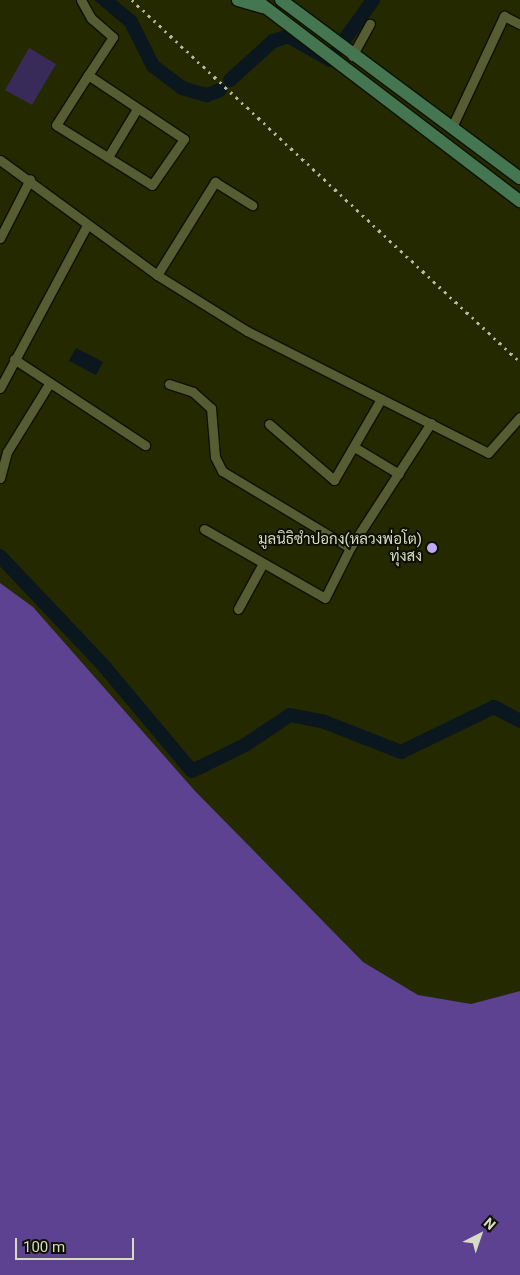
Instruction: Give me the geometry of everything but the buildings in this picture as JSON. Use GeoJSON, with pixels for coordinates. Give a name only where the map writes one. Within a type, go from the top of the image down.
{"type":"FeatureCollection","features":[{"type":"Feature","properties":{"kind":"main road"},"geometry":{"type":"LineString","coordinates":[[238,0],[268,9]]}},
{"type":"Feature","properties":{"kind":"main road"},"geometry":{"type":"LineString","coordinates":[[256,0],[304,36],[346,56],[452,127],[520,178]]}},
{"type":"Feature","properties":{"kind":"main road"},"geometry":{"type":"LineString","coordinates":[[281,0],[520,201]]}},
{"type":"Feature","properties":{"kind":"street"},"geometry":{"type":"LineString","coordinates":[[81,0],[91,18],[113,37],[88,75],[56,125],[152,185],[184,139],[88,75]]}},
{"type":"Feature","properties":{"kind":"street"},"geometry":{"type":"LineString","coordinates":[[452,127],[504,16],[520,24]]}},
{"type":"Feature","properties":{"kind":"street"},"geometry":{"type":"LineString","coordinates":[[346,56],[370,24]]}},
{"type":"Feature","properties":{"kind":"street"},"geometry":{"type":"LineString","coordinates":[[108,156],[138,109]]}},
{"type":"Feature","properties":{"kind":"street"},"geometry":{"type":"LineString","coordinates":[[0,160],[30,179],[87,225],[157,275],[247,331],[488,453],[520,417]]}},
{"type":"Feature","properties":{"kind":"street"},"geometry":{"type":"LineString","coordinates":[[0,238],[30,179]]}},
{"type":"Feature","properties":{"kind":"street"},"geometry":{"type":"LineString","coordinates":[[157,275],[215,182],[252,205]]}},
{"type":"Feature","properties":{"kind":"street"},"geometry":{"type":"LineString","coordinates":[[0,388],[87,225]]}},
{"type":"Feature","properties":{"kind":"street"},"geometry":{"type":"LineString","coordinates":[[14,360],[145,445]]}},
{"type":"Feature","properties":{"kind":"street"},"geometry":{"type":"LineString","coordinates":[[0,478],[7,452],[49,384]]}},
{"type":"Feature","properties":{"kind":"street"},"geometry":{"type":"LineString","coordinates":[[169,384],[193,392],[211,408],[215,457],[222,471],[350,548]]}},
{"type":"Feature","properties":{"kind":"street"},"geometry":{"type":"LineString","coordinates":[[269,424],[334,480],[356,448],[382,398]]}},
{"type":"Feature","properties":{"kind":"street"},"geometry":{"type":"LineString","coordinates":[[204,529],[262,565],[325,598],[350,548],[431,423]]}},
{"type":"Feature","properties":{"kind":"street"},"geometry":{"type":"LineString","coordinates":[[356,448],[399,474]]}},
{"type":"Feature","properties":{"kind":"street"},"geometry":{"type":"LineString","coordinates":[[238,609],[262,565]]}},
{"type":"Feature","properties":{"kind":"shaded area"},"geometry":{"type":"Polygon","coordinates":[[[94,0],[114,0],[131,17],[125,23],[94,0]]]}},
{"type":"Feature","properties":{"kind":"shaded area"},"geometry":{"type":"Polygon","coordinates":[[[29,48],[56,64],[32,105],[5,90],[29,48]]]}},
{"type":"Feature","properties":{"kind":"shaded area"},"geometry":{"type":"Polygon","coordinates":[[[76,348],[103,362],[96,375],[69,361],[76,348]]]}},
{"type":"Feature","properties":{"kind":"shaded area"},"geometry":{"type":"Polygon","coordinates":[[[0,583],[33,607],[195,791],[363,962],[418,995],[471,1004],[520,991],[520,1275],[0,1275],[0,583]]]}},
{"type":"Feature","properties":{"kind":"waterway"},"geometry":{"type":"LineString","coordinates":[[105,0],[131,22],[153,66],[182,88],[207,95],[220,90]]}},
{"type":"Feature","properties":{"kind":"waterway"},"geometry":{"type":"LineString","coordinates":[[230,80],[273,41],[288,36],[330,60],[373,0]]}},
{"type":"Feature","properties":{"kind":"waterway"},"geometry":{"type":"LineString","coordinates":[[0,556],[103,665],[192,771],[245,745],[290,715],[322,721],[401,752],[494,707],[520,721]]}},
{"type":"Feature","properties":{"kind":"railway"},"geometry":{"type":"LineString","coordinates":[[132,0],[520,362]]}},
{"type":"Feature","properties":{"kind":"place","name":"มูลนิธิซำปอกง(หลวงพ่อโต) ทุ่งสง"},"geometry":{"type":"Point","coordinates":[432,548]}}]}
